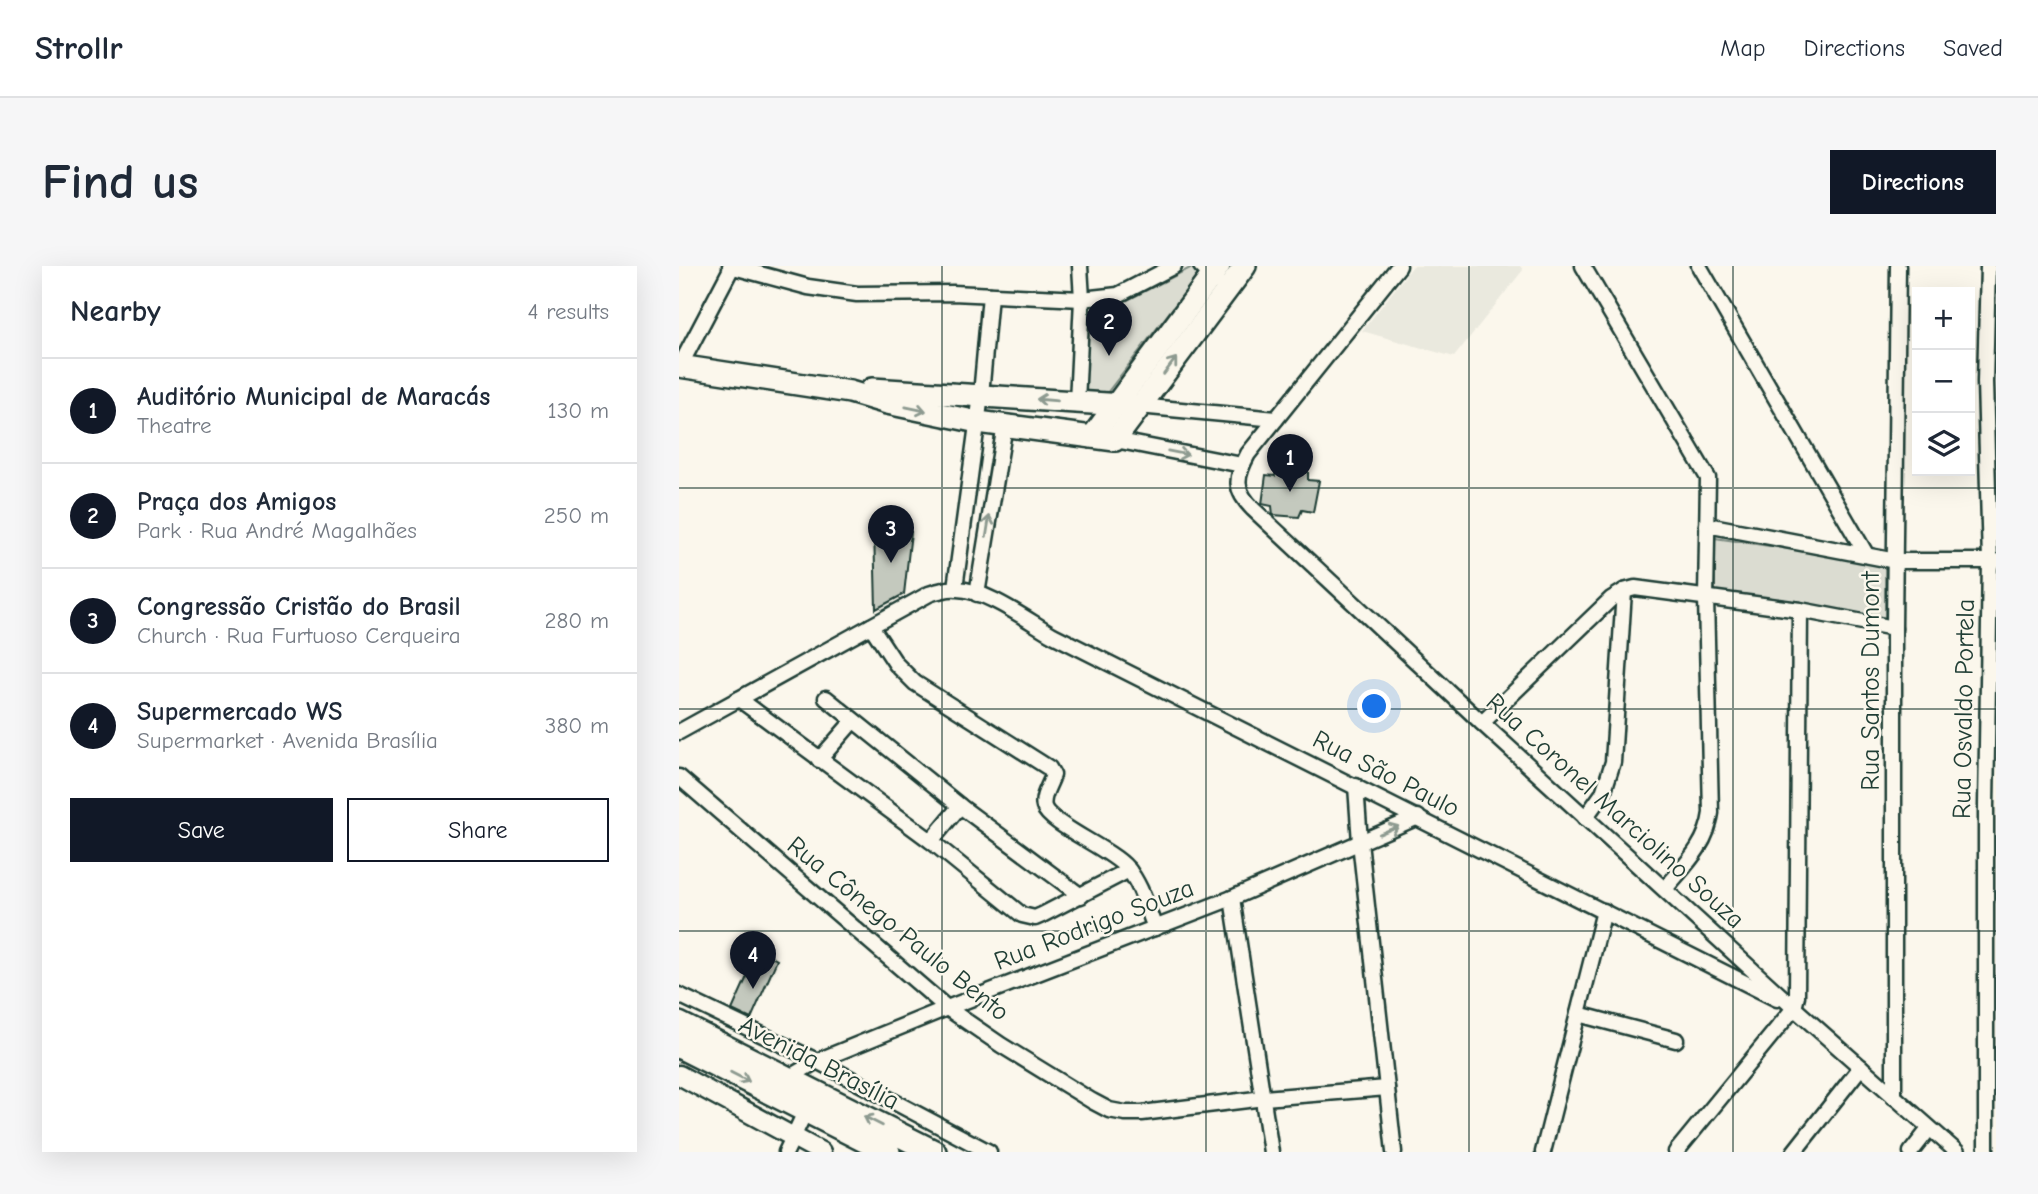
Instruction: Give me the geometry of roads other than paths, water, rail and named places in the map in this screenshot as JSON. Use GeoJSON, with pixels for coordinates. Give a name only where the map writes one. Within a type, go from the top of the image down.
{"type":"FeatureCollection","features":[{"type":"Feature","properties":{"kind":"main road"},"geometry":{"type":"LineString","coordinates":[[1092,437],[1215,274],[1245,266]]}},
{"type":"Feature","properties":{"kind":"main road"},"geometry":{"type":"LineString","coordinates":[[679,366],[850,392],[978,422],[1115,440],[1139,406],[1215,274]]}},
{"type":"Feature","properties":{"kind":"main road"},"geometry":{"type":"LineString","coordinates":[[850,392],[874,389],[1139,406]]}},
{"type":"Feature","properties":{"kind":"main road","name":"Avenida Brasília"},"geometry":{"type":"LineString","coordinates":[[679,1024],[934,1152]]}},
{"type":"Feature","properties":{"kind":"main road","name":"Avenida Brasília"},"geometry":{"type":"LineString","coordinates":[[679,1047],[888,1152]]}},
{"type":"Feature","properties":{"kind":"street"},"geometry":{"type":"LineString","coordinates":[[679,366],[731,266],[834,292],[1082,299],[1118,295],[1174,266]]}},
{"type":"Feature","properties":{"kind":"street"},"geometry":{"type":"LineString","coordinates":[[1077,402],[1082,299],[1080,266]]}},
{"type":"Feature","properties":{"kind":"street"},"geometry":{"type":"LineString","coordinates":[[1115,440],[1242,465],[1399,266]]}},
{"type":"Feature","properties":{"kind":"street"},"geometry":{"type":"LineString","coordinates":[[1583,266],[1707,478],[1709,827],[1698,850],[1665,888]]}},
{"type":"Feature","properties":{"kind":"street"},"geometry":{"type":"LineString","coordinates":[[1699,266],[1866,554]]}},
{"type":"Feature","properties":{"kind":"street","name":"Rua Santos Dumont"},"geometry":{"type":"LineString","coordinates":[[1894,1097],[1894,628],[1898,266]]}},
{"type":"Feature","properties":{"kind":"street","name":"Rua Osvaldo Portela"},"geometry":{"type":"LineString","coordinates":[[1986,1152],[1993,561],[1985,382],[1992,295],[1988,266]]}},
{"type":"Feature","properties":{"kind":"street"},"geometry":{"type":"LineString","coordinates":[[679,732],[929,594],[955,588],[978,422],[990,295]]}},
{"type":"Feature","properties":{"kind":"street"},"geometry":{"type":"LineString","coordinates":[[1139,406],[1276,419]]}},
{"type":"Feature","properties":{"kind":"street"},"geometry":{"type":"LineString","coordinates":[[977,594],[1005,425]]}},
{"type":"Feature","properties":{"kind":"street","name":"Rua Coronel Marciolino Souza"},"geometry":{"type":"LineString","coordinates":[[1242,465],[1238,486],[1245,500],[1585,818],[1957,1152]]}},
{"type":"Feature","properties":{"kind":"street"},"geometry":{"type":"LineString","coordinates":[[1707,525],[1896,561],[1993,561]]}},
{"type":"Feature","properties":{"kind":"street","name":"Rua São Paulo"},"geometry":{"type":"LineString","coordinates":[[955,588],[977,594],[1053,635],[1794,1008]]}},
{"type":"Feature","properties":{"kind":"street"},"geometry":{"type":"LineString","coordinates":[[1482,723],[1598,610],[1624,591],[1645,588],[1894,628]]}},
{"type":"Feature","properties":{"kind":"street"},"geometry":{"type":"LineString","coordinates":[[1585,818],[1603,793],[1613,762],[1624,591]]}},
{"type":"Feature","properties":{"kind":"street"},"geometry":{"type":"LineString","coordinates":[[1676,1152],[1794,1008],[1797,996],[1800,611]]}},
{"type":"Feature","properties":{"kind":"street"},"geometry":{"type":"LineString","coordinates":[[871,626],[896,664],[915,683],[1049,768],[1053,775],[1044,800],[1046,811],[1057,822],[1117,858],[1129,870],[1155,928]]}},
{"type":"Feature","properties":{"kind":"street"},"geometry":{"type":"LineString","coordinates":[[739,698],[1028,917],[1042,915],[1081,897],[1129,870]]}},
{"type":"Feature","properties":{"kind":"street"},"geometry":{"type":"LineString","coordinates":[[826,698],[960,806],[1081,897]]}},
{"type":"Feature","properties":{"kind":"street"},"geometry":{"type":"LineString","coordinates":[[820,760],[853,721]]}},
{"type":"Feature","properties":{"kind":"street","name":"Rua Cônego Paulo Bento"},"geometry":{"type":"LineString","coordinates":[[679,777],[947,1008],[1058,1081],[1109,1110],[1125,1114],[1142,1113],[1264,1098],[1387,1088]]}},
{"type":"Feature","properties":{"kind":"street"},"geometry":{"type":"LineString","coordinates":[[1356,786],[1394,1152]]}},
{"type":"Feature","properties":{"kind":"street"},"geometry":{"type":"LineString","coordinates":[[931,841],[960,806]]}},
{"type":"Feature","properties":{"kind":"street","name":"Rua Rodrigo Souza"},"geometry":{"type":"LineString","coordinates":[[787,1078],[817,1061],[1232,898],[1418,817]]}},
{"type":"Feature","properties":{"kind":"street"},"geometry":{"type":"LineString","coordinates":[[1232,898],[1271,1152]]}},
{"type":"Feature","properties":{"kind":"street"},"geometry":{"type":"LineString","coordinates":[[1543,1152],[1604,911]]}},
{"type":"Feature","properties":{"kind":"street"},"geometry":{"type":"LineString","coordinates":[[679,995],[817,1061],[981,1150]]}},
{"type":"Feature","properties":{"kind":"street"},"geometry":{"type":"LineString","coordinates":[[1577,1014],[1676,1040]]}},
{"type":"Feature","properties":{"kind":"street"},"geometry":{"type":"LineString","coordinates":[[1794,1152],[1861,1067]]}},
{"type":"Feature","properties":{"kind":"street"},"geometry":{"type":"LineString","coordinates":[[679,1075],[789,1145],[821,1152]]}},
{"type":"Feature","properties":{"kind":"street"},"geometry":{"type":"LineString","coordinates":[[789,1145],[806,1110]]}},
{"type":"Feature","properties":{"kind":"street"},"geometry":{"type":"LineString","coordinates":[[1911,1152],[1929,1129]]}},
{"type":"Feature","properties":{"kind":"place","name":"Praça dos Amigos"},"geometry":{"type":"Point","coordinates":[1109,356]}},
{"type":"Feature","properties":{"kind":"place","name":"Auditório Municipal de Maracás"},"geometry":{"type":"Point","coordinates":[1290,492]}},
{"type":"Feature","properties":{"kind":"place","name":"Congressão Cristão do Brasil"},"geometry":{"type":"Point","coordinates":[891,563]}},
{"type":"Feature","properties":{"kind":"place","name":"Supermercado WS"},"geometry":{"type":"Point","coordinates":[753,989]}}]}
